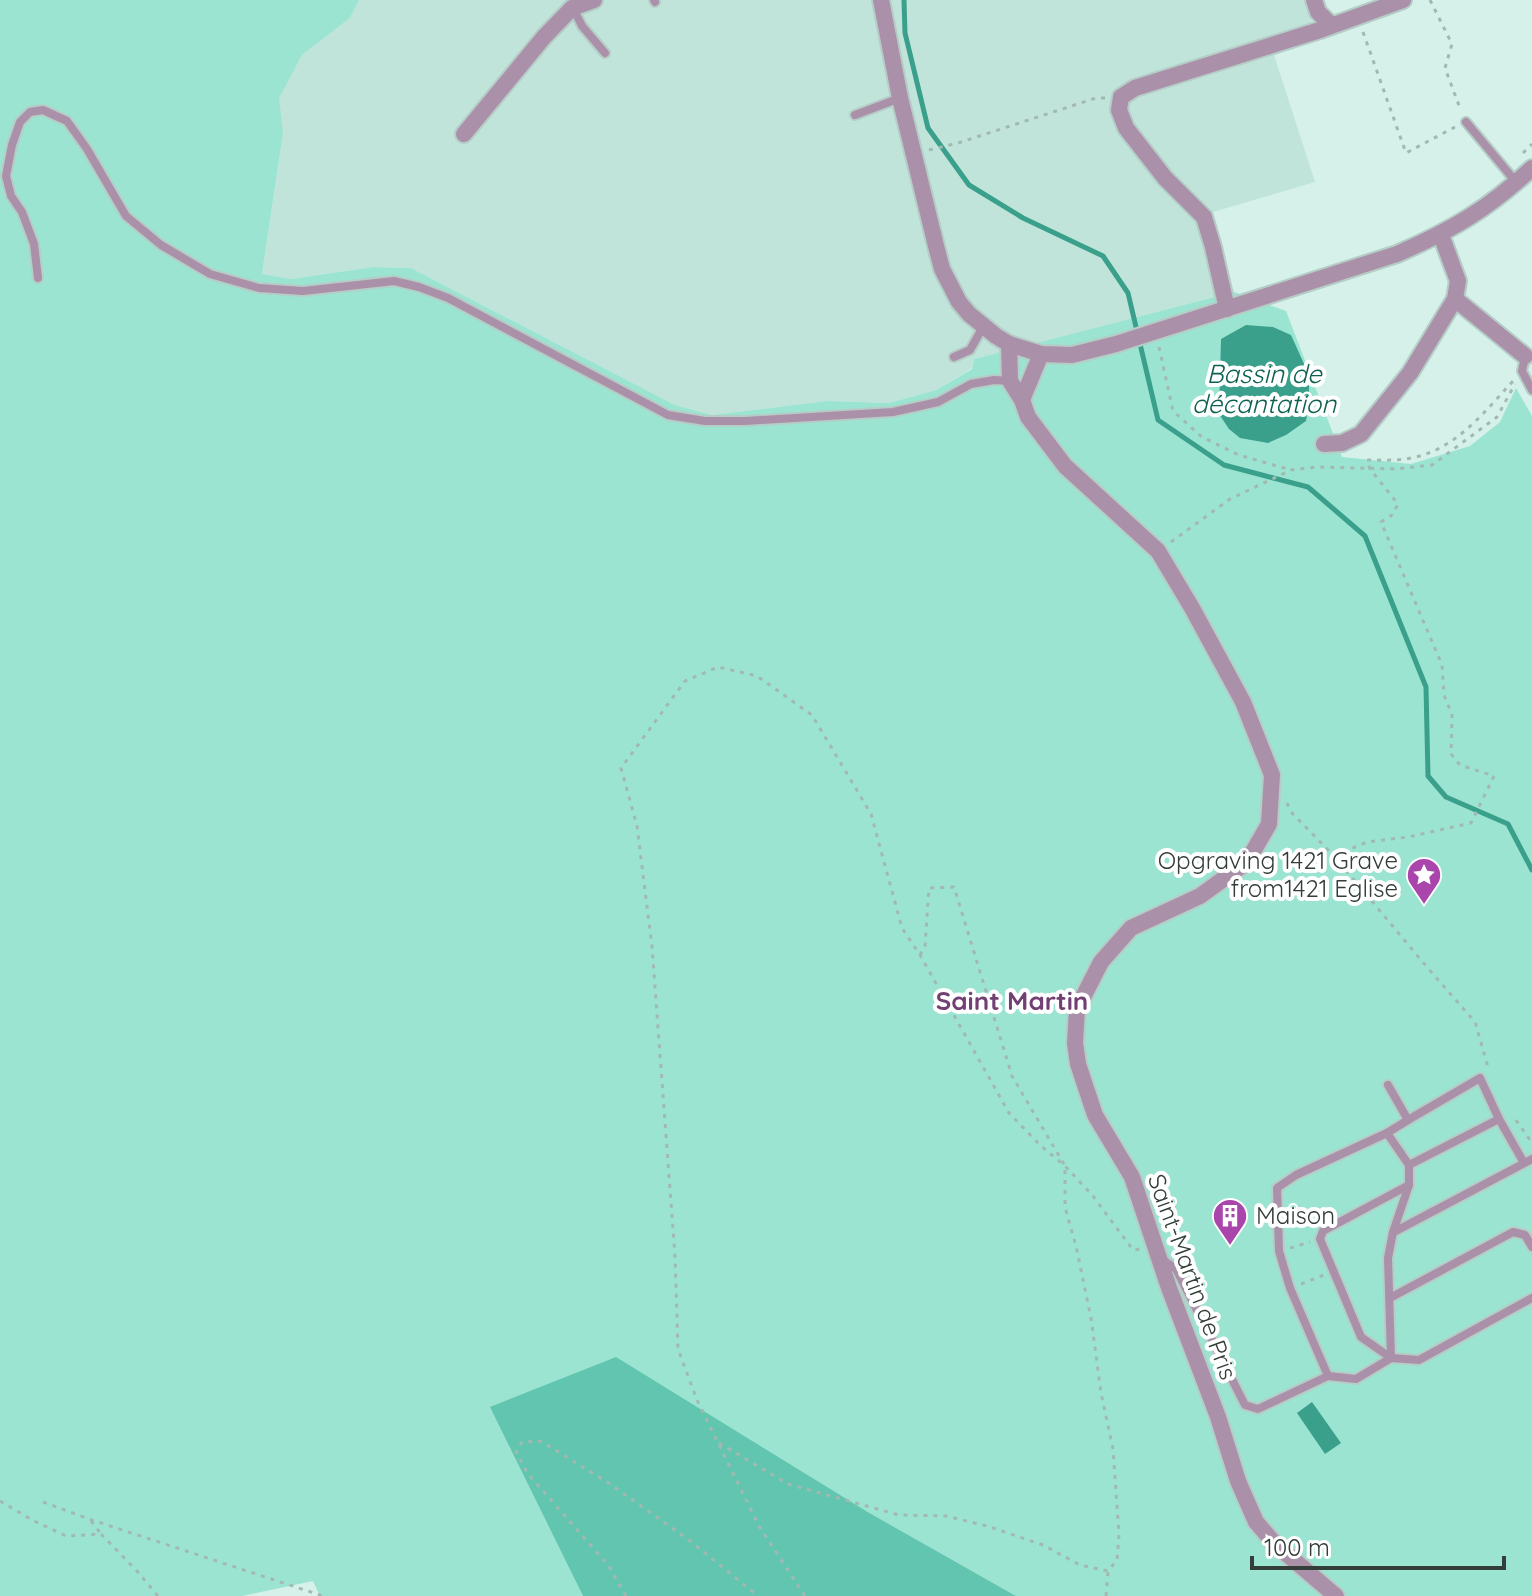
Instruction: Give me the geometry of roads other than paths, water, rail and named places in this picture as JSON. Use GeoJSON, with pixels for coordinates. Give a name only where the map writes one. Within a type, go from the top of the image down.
{"type":"FeatureCollection","features":[{"type":"Feature","properties":{"kind":"street"},"geometry":{"type":"LineString","coordinates":[[464,134],[572,8],[594,0]]}},
{"type":"Feature","properties":{"kind":"street"},"geometry":{"type":"LineString","coordinates":[[881,0],[900,98],[942,269],[959,302],[983,327],[1009,344],[1041,354],[1072,355],[1116,344],[1397,254],[1441,235],[1479,212],[1511,177],[1532,168]]}},
{"type":"Feature","properties":{"kind":"street"},"geometry":{"type":"LineString","coordinates":[[1314,0],[1318,12],[1331,25]]}},
{"type":"Feature","properties":{"kind":"street"},"geometry":{"type":"LineString","coordinates":[[1227,309],[1204,217],[1165,178],[1126,128],[1119,110],[1121,97],[1135,88],[1320,30],[1403,0]]}},
{"type":"Feature","properties":{"kind":"street"},"geometry":{"type":"LineString","coordinates":[[1324,444],[1342,443],[1361,434],[1410,373],[1455,299],[1458,281],[1441,235]]}},
{"type":"Feature","properties":{"kind":"street"},"geometry":{"type":"LineString","coordinates":[[1455,299],[1524,363]]}},
{"type":"Feature","properties":{"kind":"street"},"geometry":{"type":"LineString","coordinates":[[1009,344],[1010,381]]}},
{"type":"Feature","properties":{"kind":"street"},"geometry":{"type":"LineString","coordinates":[[1022,400],[1041,354]]}},
{"type":"Feature","properties":{"kind":"street","name":"Saint-Martin de Pris"},"geometry":{"type":"LineString","coordinates":[[1010,381],[1028,417],[1065,466],[1158,551],[1243,702],[1272,775],[1269,824],[1247,862],[1200,896],[1131,928],[1101,962],[1077,1009],[1075,1043],[1078,1064],[1095,1115],[1132,1177],[1238,1481],[1256,1522],[1275,1544],[1336,1596]]}},
{"type":"Feature","properties":{"kind":"lane"},"geometry":{"type":"LineString","coordinates":[[572,8],[582,26],[605,53]]}},
{"type":"Feature","properties":{"kind":"lane"},"geometry":{"type":"LineString","coordinates":[[855,115],[900,98]]}},
{"type":"Feature","properties":{"kind":"lane"},"geometry":{"type":"LineString","coordinates":[[38,278],[34,244],[22,212],[11,196],[6,176],[20,122],[30,112],[43,110],[67,121],[126,216],[161,245],[210,274],[259,288],[303,291],[394,281],[419,287],[448,298],[668,415],[705,421],[745,421],[893,412],[938,402],[971,384],[994,380],[1029,383]]}},
{"type":"Feature","properties":{"kind":"lane"},"geometry":{"type":"LineString","coordinates":[[1466,122],[1511,177]]}},
{"type":"Feature","properties":{"kind":"lane"},"geometry":{"type":"LineString","coordinates":[[954,357],[970,350],[983,327]]}},
{"type":"Feature","properties":{"kind":"lane"},"geometry":{"type":"LineString","coordinates":[[1524,363],[1532,390]]}},
{"type":"Feature","properties":{"kind":"lane"},"geometry":{"type":"LineString","coordinates":[[1328,1376],[1290,1288],[1279,1251],[1277,1188],[1296,1175],[1387,1133],[1480,1078],[1499,1119],[1528,1161],[1393,1232]]}},
{"type":"Feature","properties":{"kind":"lane"},"geometry":{"type":"LineString","coordinates":[[1388,1085],[1408,1120]]}},
{"type":"Feature","properties":{"kind":"lane"},"geometry":{"type":"LineString","coordinates":[[1409,1165],[1499,1119]]}},
{"type":"Feature","properties":{"kind":"lane"},"geometry":{"type":"LineString","coordinates":[[1387,1133],[1409,1165],[1409,1185],[1388,1258],[1391,1358]]}},
{"type":"Feature","properties":{"kind":"lane"},"geometry":{"type":"LineString","coordinates":[[1409,1185],[1323,1231],[1320,1239],[1361,1337],[1391,1358],[1419,1360],[1532,1298]]}},
{"type":"Feature","properties":{"kind":"lane"},"geometry":{"type":"LineString","coordinates":[[1390,1298],[1513,1232],[1525,1235],[1532,1247]]}},
{"type":"Feature","properties":{"kind":"lane"},"geometry":{"type":"LineString","coordinates":[[1157,1252],[1176,1269],[1245,1405],[1258,1409],[1328,1376],[1356,1379],[1391,1358]]}},
{"type":"Feature","properties":{"kind":"water","name":"Bassin de décantation"},"geometry":{"type":"Polygon","coordinates":[[[1246,325],[1273,327],[1291,335],[1309,375],[1306,421],[1268,443],[1240,438],[1219,414],[1221,339],[1246,325]]]}},
{"type":"Feature","properties":{"kind":"water"},"geometry":{"type":"Polygon","coordinates":[[[1312,1402],[1341,1443],[1325,1454],[1297,1413],[1312,1402]]]}},
{"type":"Feature","properties":{"kind":"waterway"},"geometry":{"type":"LineString","coordinates":[[904,0],[905,33],[928,128],[969,185],[1023,218],[1103,256],[1128,293],[1158,420],[1224,465],[1308,487],[1365,536],[1426,687],[1428,776],[1446,797],[1508,824],[1532,870]]}},
{"type":"Feature","properties":{"kind":"place","name":"Opgraving 1421 Grave from1421 Eglise"},"geometry":{"type":"Point","coordinates":[1424,906]}},
{"type":"Feature","properties":{"kind":"place","name":"Maison"},"geometry":{"type":"Point","coordinates":[1230,1247]}},
{"type":"Feature","properties":{"kind":"district","name":"Saint Martin"},"geometry":{"type":"Point","coordinates":[1012,1001]}}]}
